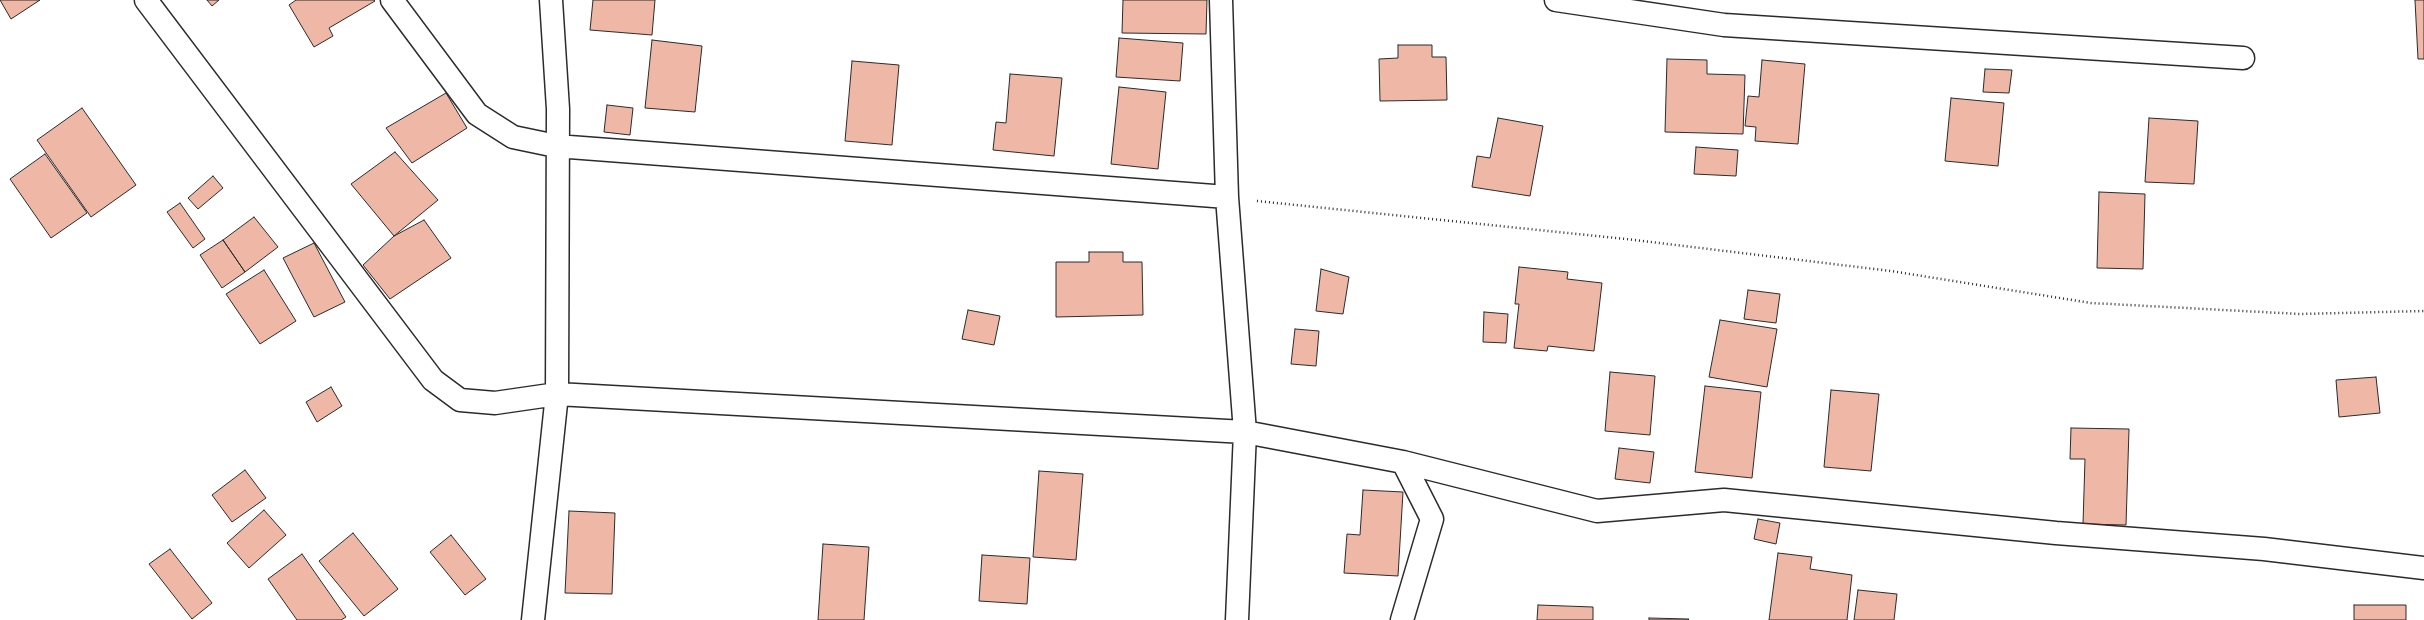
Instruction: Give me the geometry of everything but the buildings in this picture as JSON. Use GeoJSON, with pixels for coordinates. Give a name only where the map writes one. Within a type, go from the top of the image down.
{"type":"FeatureCollection","features":[{"type":"Feature","properties":{"kind":"street"},"geometry":{"type":"LineString","coordinates":[[146,0],[433,380],[460,400],[495,403],[557,394],[1245,432],[1403,462],[1597,512],[1724,500],[2056,533],[2264,549],[2424,568]]}},
{"type":"Feature","properties":{"kind":"street"},"geometry":{"type":"LineString","coordinates":[[392,0],[477,114],[513,137],[556,146],[1227,197]]}},
{"type":"Feature","properties":{"kind":"street"},"geometry":{"type":"LineString","coordinates":[[533,620],[557,394],[556,146],[558,109],[551,0]]}},
{"type":"Feature","properties":{"kind":"street"},"geometry":{"type":"LineString","coordinates":[[1221,0],[1227,197],[1245,432],[1237,620]]}},
{"type":"Feature","properties":{"kind":"street"},"geometry":{"type":"LineString","coordinates":[[1556,0],[1724,25],[2243,58]]}},
{"type":"Feature","properties":{"kind":"street"},"geometry":{"type":"LineString","coordinates":[[1402,620],[1432,519],[1403,462]]}},
{"type":"Feature","properties":{"kind":"path"},"geometry":{"type":"LineString","coordinates":[[1227,197],[1626,239],[1891,271],[2091,303],[2300,314],[2424,311]]}}]}
